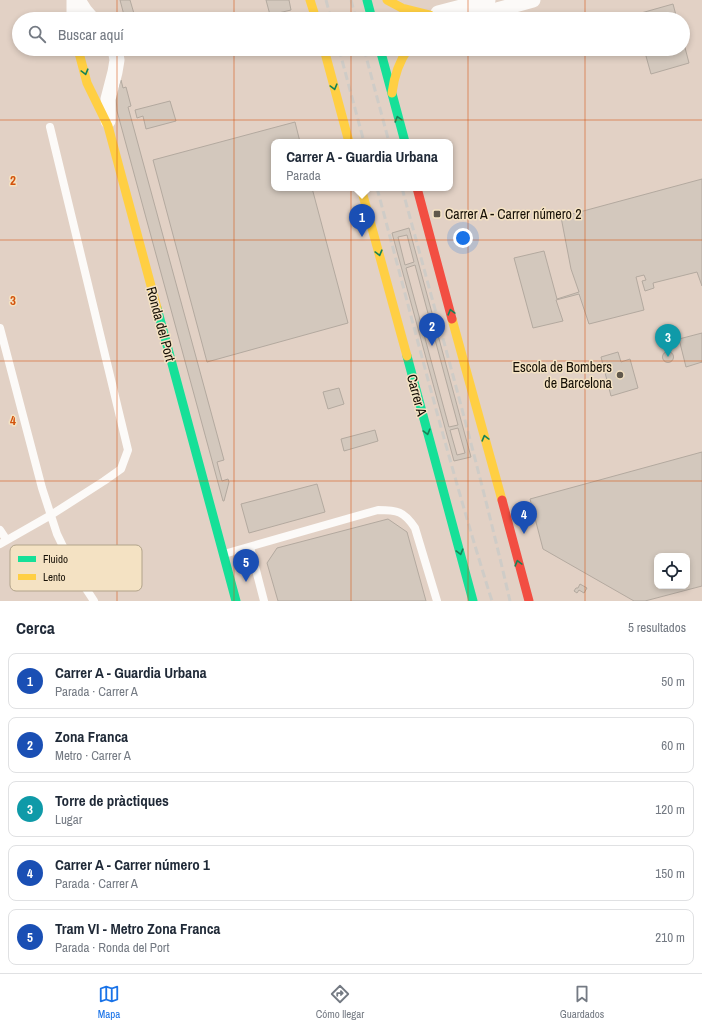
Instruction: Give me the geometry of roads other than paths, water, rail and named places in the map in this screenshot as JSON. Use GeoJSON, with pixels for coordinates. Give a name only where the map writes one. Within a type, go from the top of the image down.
{"type":"FeatureCollection","features":[{"type":"Feature","properties":{"kind":"main road"},"geometry":{"type":"LineString","coordinates":[[310,0],[314,12]]}},
{"type":"Feature","properties":{"kind":"main road"},"geometry":{"type":"LineString","coordinates":[[367,0],[370,12]]}},
{"type":"Feature","properties":{"kind":"main road"},"geometry":{"type":"LineString","coordinates":[[387,0],[404,9],[422,12]]}},
{"type":"Feature","properties":{"kind":"main road","name":"Ronda del Port"},"geometry":{"type":"LineString","coordinates":[[80,56],[87,83],[108,126],[236,601]]}},
{"type":"Feature","properties":{"kind":"main road"},"geometry":{"type":"LineString","coordinates":[[326,56],[348,139]]}},
{"type":"Feature","properties":{"kind":"main road"},"geometry":{"type":"LineString","coordinates":[[382,56],[404,139]]}},
{"type":"Feature","properties":{"kind":"main road"},"geometry":{"type":"LineString","coordinates":[[392,96],[395,76],[404,56]]}},
{"type":"Feature","properties":{"kind":"main road","name":"Carrer A"},"geometry":{"type":"LineString","coordinates":[[362,191],[473,601]]}},
{"type":"Feature","properties":{"kind":"main road"},"geometry":{"type":"LineString","coordinates":[[418,191],[529,601]]}},
{"type":"Feature","properties":{"kind":"street"},"geometry":{"type":"LineString","coordinates":[[74,0],[74,12]]}},
{"type":"Feature","properties":{"kind":"street"},"geometry":{"type":"LineString","coordinates":[[78,0],[86,12]]}},
{"type":"Feature","properties":{"kind":"street"},"geometry":{"type":"LineString","coordinates":[[442,12],[488,0]]}},
{"type":"Feature","properties":{"kind":"street"},"geometry":{"type":"LineString","coordinates":[[489,12],[533,0]]}},
{"type":"Feature","properties":{"kind":"street"},"geometry":{"type":"LineString","coordinates":[[108,126],[108,99],[115,72],[116,56]]}},
{"type":"Feature","properties":{"kind":"lane"},"geometry":{"type":"LineString","coordinates":[[0,530],[3,542],[51,515],[121,469],[128,450],[50,127]]}},
{"type":"Feature","properties":{"kind":"lane"},"geometry":{"type":"LineString","coordinates":[[0,328],[42,488],[57,534],[62,545]]}},
{"type":"Feature","properties":{"kind":"lane"},"geometry":{"type":"LineString","coordinates":[[223,554],[378,510],[393,510],[402,513],[410,520],[415,528],[437,601]]}},
{"type":"Feature","properties":{"kind":"lane"},"geometry":{"type":"LineString","coordinates":[[250,547],[264,601]]}},
{"type":"Feature","properties":{"kind":"lane"},"geometry":{"type":"LineString","coordinates":[[90,597],[94,601]]}},
{"type":"Feature","properties":{"kind":"railway"},"geometry":{"type":"LineString","coordinates":[[326,0],[329,12]]}},
{"type":"Feature","properties":{"kind":"railway"},"geometry":{"type":"LineString","coordinates":[[351,0],[354,12]]}},
{"type":"Feature","properties":{"kind":"railway"},"geometry":{"type":"LineString","coordinates":[[341,56],[363,139]]}},
{"type":"Feature","properties":{"kind":"railway"},"geometry":{"type":"LineString","coordinates":[[366,56],[388,139]]}},
{"type":"Feature","properties":{"kind":"railway"},"geometry":{"type":"LineString","coordinates":[[378,191],[446,447],[492,601]]}},
{"type":"Feature","properties":{"kind":"railway"},"geometry":{"type":"LineString","coordinates":[[403,191],[472,445],[510,601]]}},
{"type":"Feature","properties":{"kind":"place","name":"Carrer A - Carrer número 2"},"geometry":{"type":"Point","coordinates":[437,214]}},
{"type":"Feature","properties":{"kind":"place","name":"Carrer A - Guardia Urbana"},"geometry":{"type":"Point","coordinates":[362,237]}},
{"type":"Feature","properties":{"kind":"place","name":"Zona Franca"},"geometry":{"type":"Point","coordinates":[432,346]}},
{"type":"Feature","properties":{"kind":"place","name":"Torre de pràctiques"},"geometry":{"type":"Point","coordinates":[668,357]}},
{"type":"Feature","properties":{"kind":"place","name":"Escola de Bombers de Barcelona"},"geometry":{"type":"Point","coordinates":[620,375]}},
{"type":"Feature","properties":{"kind":"place","name":"Carrer A - Carrer número 1"},"geometry":{"type":"Point","coordinates":[524,534]}},
{"type":"Feature","properties":{"kind":"place","name":"Tram VI - Metro Zona Franca"},"geometry":{"type":"Point","coordinates":[246,582]}}]}
